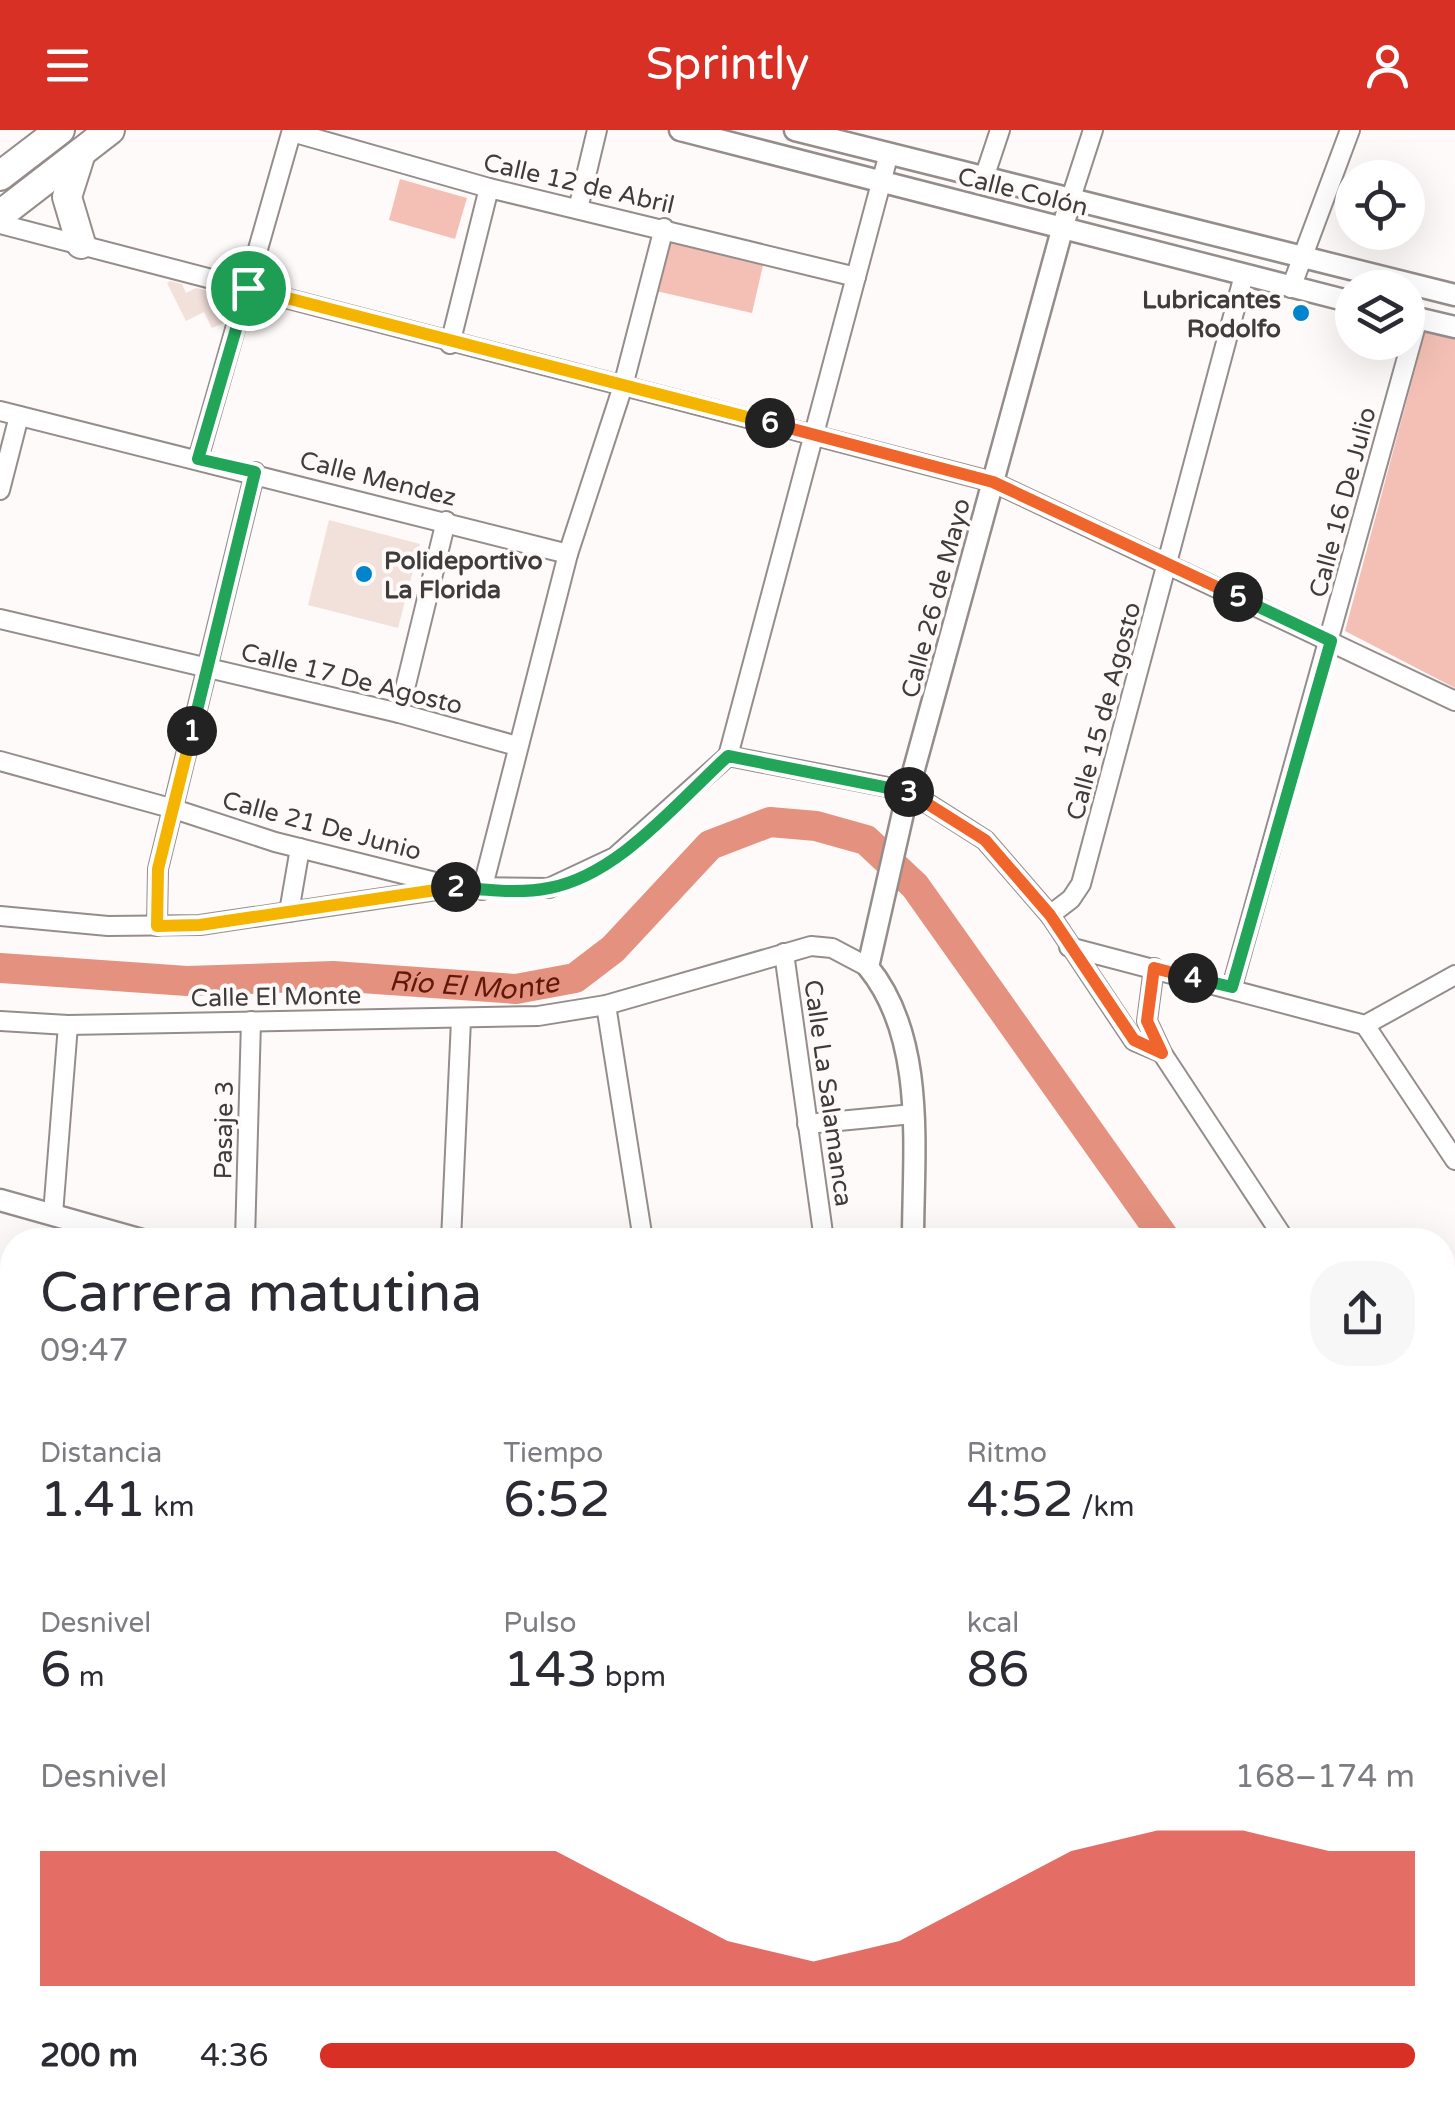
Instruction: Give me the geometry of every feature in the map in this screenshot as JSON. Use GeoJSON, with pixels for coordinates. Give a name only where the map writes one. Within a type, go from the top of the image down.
{"type":"FeatureCollection","features":[{"type":"Feature","properties":{"kind":"highway"},"geometry":{"type":"LineString","coordinates":[[0,176],[60,130]]}},
{"type":"Feature","properties":{"kind":"highway"},"geometry":{"type":"LineString","coordinates":[[0,215],[110,130]]}},
{"type":"Feature","properties":{"kind":"highway"},"geometry":{"type":"LineString","coordinates":[[81,153],[67,197],[81,244]]}},
{"type":"Feature","properties":{"kind":"street"},"geometry":{"type":"LineString","coordinates":[[578,208],[597,130]]}},
{"type":"Feature","properties":{"kind":"street","name":"Calle Colón"},"geometry":{"type":"LineString","coordinates":[[680,130],[1335,298]]}},
{"type":"Feature","properties":{"kind":"street","name":"Calle Colón"},"geometry":{"type":"LineString","coordinates":[[796,130],[1455,296]]}},
{"type":"Feature","properties":{"kind":"street"},"geometry":{"type":"LineString","coordinates":[[984,178],[1000,130]]}},
{"type":"Feature","properties":{"kind":"street","name":"Calle 26 de Mayo"},"geometry":{"type":"LineString","coordinates":[[868,966],[908,792],[1063,226],[1093,130]]}},
{"type":"Feature","properties":{"kind":"street"},"geometry":{"type":"LineString","coordinates":[[1291,288],[1350,130]]}},
{"type":"Feature","properties":{"kind":"street"},"geometry":{"type":"LineString","coordinates":[[198,459],[292,131]]}},
{"type":"Feature","properties":{"kind":"street","name":"Calle 12 de Abril"},"geometry":{"type":"LineString","coordinates":[[292,131],[489,188],[856,278]]}},
{"type":"Feature","properties":{"kind":"street"},"geometry":{"type":"LineString","coordinates":[[0,916],[157,926],[290,912],[458,887],[549,888],[584,876],[616,857],[728,756],[890,153]]}},
{"type":"Feature","properties":{"kind":"street"},"geometry":{"type":"LineString","coordinates":[[450,344],[489,188]]}},
{"type":"Feature","properties":{"kind":"street"},"geometry":{"type":"LineString","coordinates":[[0,224],[993,482],[1455,701]]}},
{"type":"Feature","properties":{"kind":"street"},"geometry":{"type":"LineString","coordinates":[[482,890],[568,554],[622,386],[664,228]]}},
{"type":"Feature","properties":{"kind":"street","name":"Calle 15 de Agosto"},"geometry":{"type":"LineString","coordinates":[[1050,915],[1071,899],[1080,884],[1244,275]]}},
{"type":"Feature","properties":{"kind":"street"},"geometry":{"type":"LineString","coordinates":[[1425,320],[1455,327]]}},
{"type":"Feature","properties":{"kind":"street","name":"Calle 16 De Julio"},"geometry":{"type":"LineString","coordinates":[[1232,987],[1331,641],[1402,360]]}},
{"type":"Feature","properties":{"kind":"street","name":"Calle Mendez"},"geometry":{"type":"LineString","coordinates":[[0,411],[255,472],[568,554]]}},
{"type":"Feature","properties":{"kind":"street"},"geometry":{"type":"LineString","coordinates":[[0,490],[19,416]]}},
{"type":"Feature","properties":{"kind":"street"},"geometry":{"type":"LineString","coordinates":[[157,926],[158,869],[255,472]]}},
{"type":"Feature","properties":{"kind":"street"},"geometry":{"type":"LineString","coordinates":[[399,713],[446,521]]}},
{"type":"Feature","properties":{"kind":"street","name":"Calle 17 De Agosto"},"geometry":{"type":"LineString","coordinates":[[0,618],[399,713],[517,746]]}},
{"type":"Feature","properties":{"kind":"street"},"geometry":{"type":"LineString","coordinates":[[728,756],[908,792],[985,840],[1050,915],[1134,1040],[1162,1053]]}},
{"type":"Feature","properties":{"kind":"street","name":"Calle 21 De Junio"},"geometry":{"type":"LineString","coordinates":[[0,762],[300,848],[458,887]]}},
{"type":"Feature","properties":{"kind":"street"},"geometry":{"type":"LineString","coordinates":[[290,912],[300,848]]}},
{"type":"Feature","properties":{"kind":"street","name":"Calle El Monte"},"geometry":{"type":"LineString","coordinates":[[0,1021],[68,1025],[538,1016],[606,1005],[811,946],[832,948],[868,966]]}},
{"type":"Feature","properties":{"kind":"street"},"geometry":{"type":"LineString","coordinates":[[1069,946],[1366,1025],[1455,1160]]}},
{"type":"Feature","properties":{"kind":"street","name":"Calle La Salamanca"},"geometry":{"type":"LineString","coordinates":[[784,953],[822,1228]]}},
{"type":"Feature","properties":{"kind":"street"},"geometry":{"type":"LineString","coordinates":[[868,966],[887,990],[898,1022],[913,1114],[913,1228]]}},
{"type":"Feature","properties":{"kind":"street"},"geometry":{"type":"LineString","coordinates":[[1154,968],[1147,1021],[1162,1053],[1277,1228]]}},
{"type":"Feature","properties":{"kind":"street"},"geometry":{"type":"LineString","coordinates":[[1366,1025],[1455,975]]}},
{"type":"Feature","properties":{"kind":"street"},"geometry":{"type":"LineString","coordinates":[[606,1005],[644,1228]]}},
{"type":"Feature","properties":{"kind":"street","name":"Pasaje 3"},"geometry":{"type":"LineString","coordinates":[[245,1228],[251,1020]]}},
{"type":"Feature","properties":{"kind":"street"},"geometry":{"type":"LineString","coordinates":[[452,1228],[461,1020]]}},
{"type":"Feature","properties":{"kind":"street"},"geometry":{"type":"LineString","coordinates":[[52,1214],[68,1025]]}},
{"type":"Feature","properties":{"kind":"street"},"geometry":{"type":"LineString","coordinates":[[807,1124],[913,1114]]}},
{"type":"Feature","properties":{"kind":"street"},"geometry":{"type":"LineString","coordinates":[[0,1200],[100,1228]]}},
{"type":"Feature","properties":{"kind":"shaded area"},"geometry":{"type":"Polygon","coordinates":[[[400,179],[467,198],[455,239],[389,220],[400,179]]]}},
{"type":"Feature","properties":{"kind":"shaded area"},"geometry":{"type":"Polygon","coordinates":[[[668,239],[764,261],[752,313],[656,291],[668,239]]]}},
{"type":"Feature","properties":{"kind":"shaded area"},"geometry":{"type":"Polygon","coordinates":[[[1425,332],[1455,339],[1455,688],[1345,631],[1418,360],[1425,360],[1425,332]]]}},
{"type":"Feature","properties":{"kind":"building"},"geometry":{"type":"Polygon","coordinates":[[[167,283],[182,284],[186,293],[196,288],[209,291],[224,323],[212,328],[204,312],[186,321],[167,283]]]}},
{"type":"Feature","properties":{"kind":"building","name":"Polideportivo La Florida"},"geometry":{"type":"Polygon","coordinates":[[[329,520],[420,544],[398,628],[308,605],[329,520]]]}},
{"type":"Feature","properties":{"kind":"waterway","name":"Río El Monte"},"geometry":{"type":"LineString","coordinates":[[0,968],[187,981],[333,976],[516,989],[575,978],[613,949],[710,845],[770,822],[816,826],[866,840],[915,886],[1157,1228]]}},
{"type":"Feature","properties":{"kind":"place","name":"Lubricantes Rodolfo"},"geometry":{"type":"Point","coordinates":[1301,313]}},
{"type":"Feature","properties":{"kind":"place","name":"Polideportivo La Florida"},"geometry":{"type":"Point","coordinates":[364,574]}},
{"type":"Feature","properties":{"kind":"route"},"geometry":{"type":"LineString","coordinates":[[248,288],[450,344],[993,482],[1331,641],[1232,987],[1154,968],[1146,999],[1147,1021],[1162,1053],[1134,1040],[1050,915],[985,840],[908,792],[728,756],[616,857],[584,876],[549,888],[458,887],[200,925],[157,926],[158,869],[255,472],[198,459],[248,288]]}}]}
